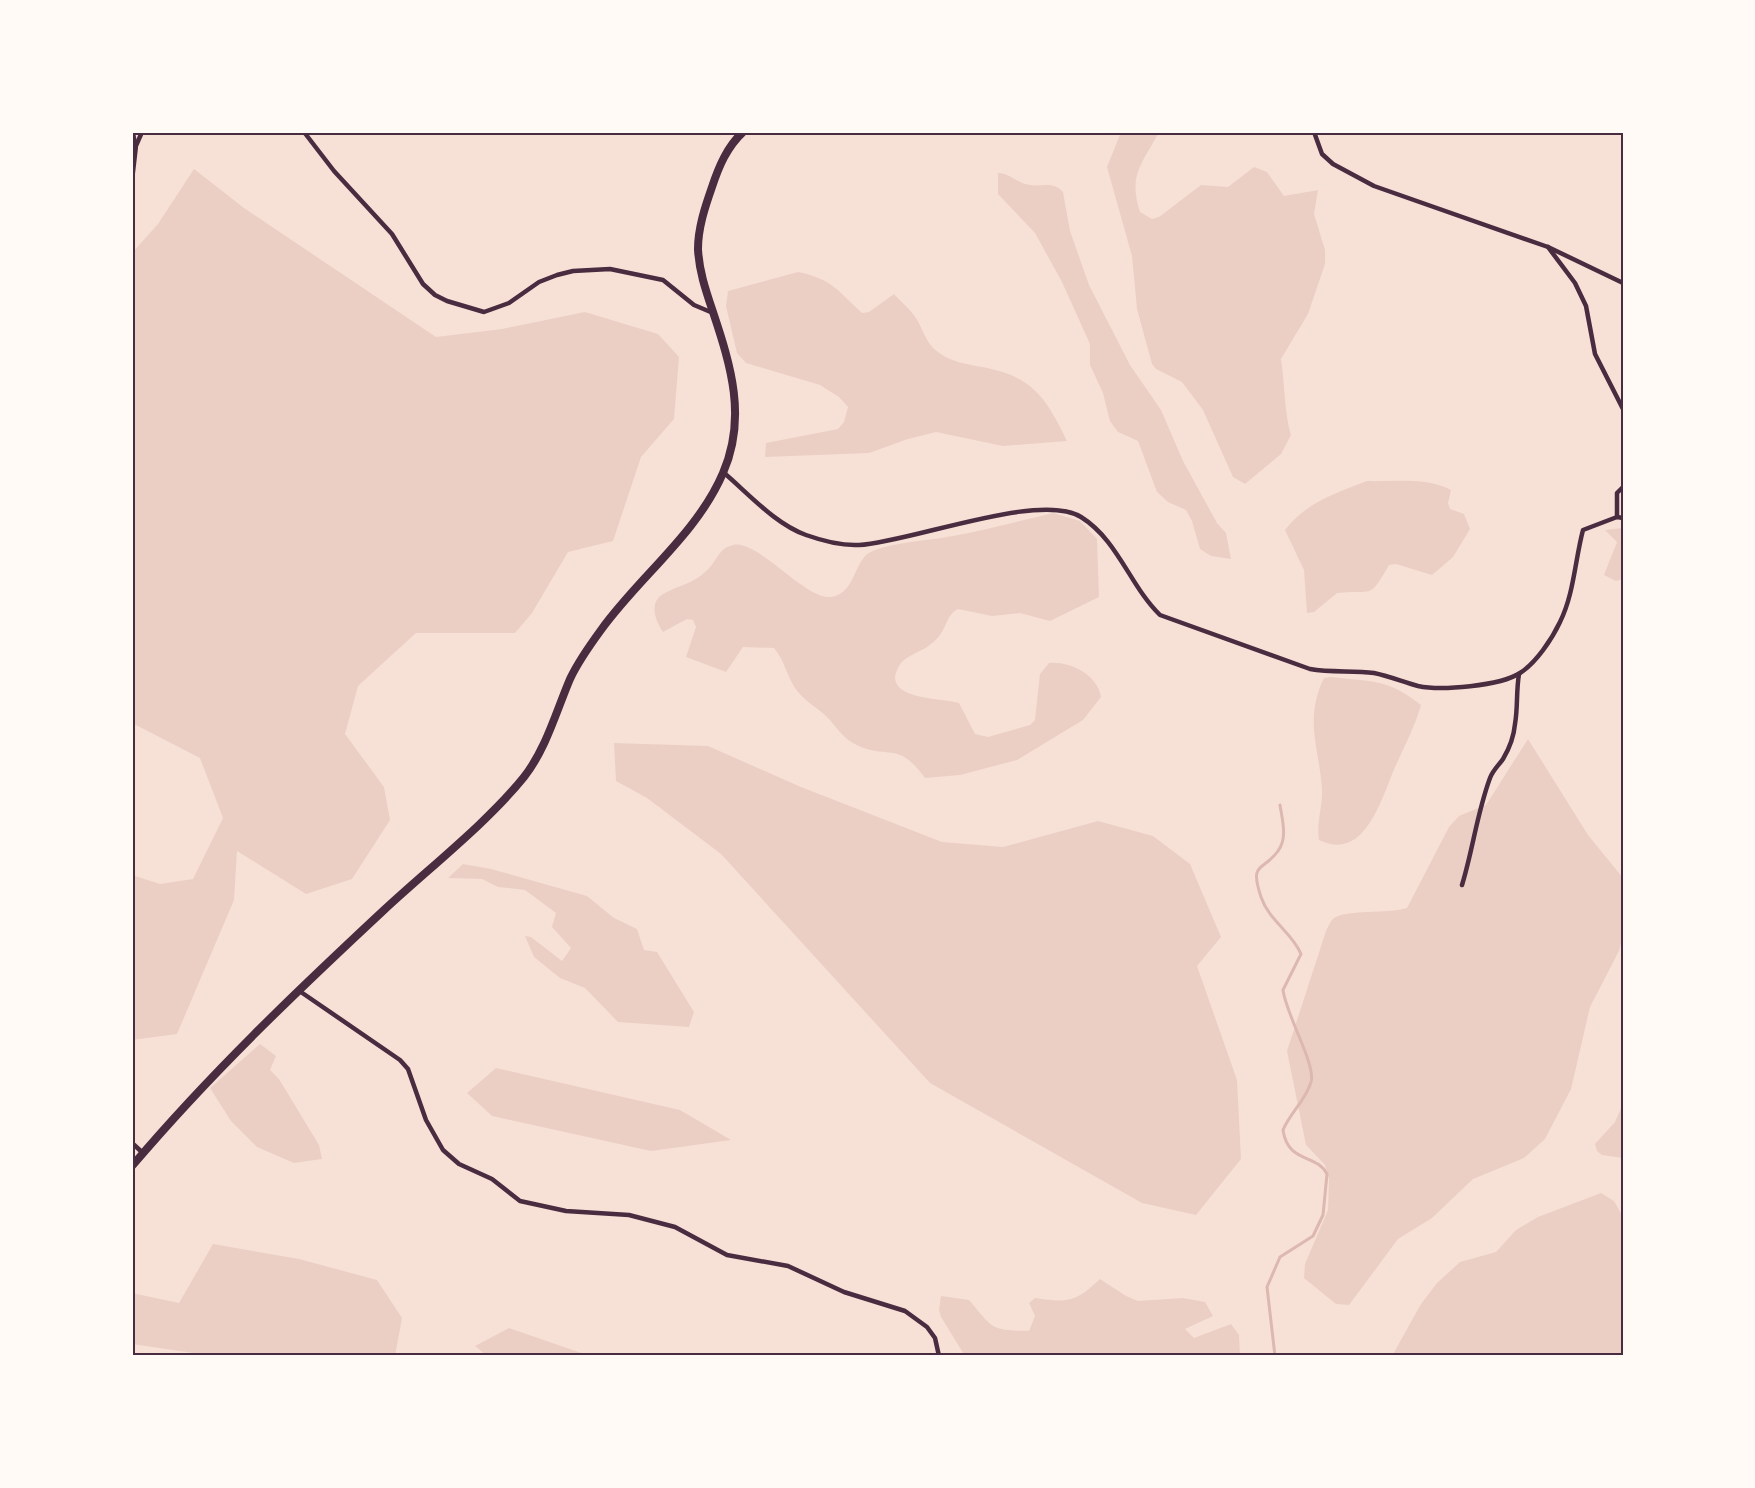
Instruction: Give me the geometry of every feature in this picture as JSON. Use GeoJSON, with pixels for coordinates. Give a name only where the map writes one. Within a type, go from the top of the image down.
{"type":"FeatureCollection","features":[{"type":"Feature","properties":{"kind":"highway"},"geometry":{"type":"LineString","coordinates":[[132,1166],[277,1009],[504,799],[525,776],[537,756],[572,675],[588,648],[693,521],[723,472],[734,437],[735,392],[729,360],[700,271],[700,227],[718,169],[727,152],[743,132]]}},
{"type":"Feature","properties":{"kind":"main road"},"geometry":{"type":"LineString","coordinates":[[132,132],[135,148],[132,174]]}},
{"type":"Feature","properties":{"kind":"street"},"geometry":{"type":"LineString","coordinates":[[135,148],[142,132]]}},
{"type":"Feature","properties":{"kind":"street"},"geometry":{"type":"LineString","coordinates":[[304,132],[334,171],[392,234],[423,284],[435,295],[447,301],[484,312],[509,303],[539,282],[557,275],[573,271],[610,270],[663,280],[694,305],[713,313]]}},
{"type":"Feature","properties":{"kind":"street"},"geometry":{"type":"LineString","coordinates":[[1314,132],[1322,154],[1333,164],[1374,186],[1548,247],[1623,283]]}},
{"type":"Feature","properties":{"kind":"street"},"geometry":{"type":"LineString","coordinates":[[1548,247],[1575,283],[1586,306],[1595,354],[1623,409]]}},
{"type":"Feature","properties":{"kind":"street"},"geometry":{"type":"LineString","coordinates":[[723,472],[783,524],[830,543],[859,545],[919,536],[954,524],[997,516],[1048,509],[1070,511],[1083,518],[1105,538],[1144,600],[1160,615],[1177,624],[1310,669],[1332,673],[1369,672],[1419,686],[1447,689],[1473,686],[1519,674],[1533,661],[1560,622],[1574,577],[1583,530],[1620,517],[1617,493],[1623,488]]}},
{"type":"Feature","properties":{"kind":"street"},"geometry":{"type":"LineString","coordinates":[[1462,885],[1473,850],[1477,816],[1492,774],[1504,758],[1516,723],[1515,694],[1519,674]]}},
{"type":"Feature","properties":{"kind":"street"},"geometry":{"type":"LineString","coordinates":[[298,990],[400,1060],[408,1069],[426,1120],[443,1150],[459,1164],[492,1179],[520,1201],[566,1211],[629,1215],[675,1227],[727,1255],[788,1266],[844,1292],[906,1311],[927,1327],[935,1338],[939,1356]]}},
{"type":"Feature","properties":{"kind":"street"},"geometry":{"type":"LineString","coordinates":[[132,1143],[143,1153]]}},
{"type":"Feature","properties":{"kind":"shaded area"},"geometry":{"type":"Polygon","coordinates":[[[1121,132],[1159,132],[1142,162],[1136,179],[1140,212],[1152,219],[1159,217],[1201,185],[1228,187],[1254,167],[1267,172],[1284,196],[1318,190],[1314,214],[1325,250],[1325,264],[1308,314],[1281,359],[1291,435],[1281,454],[1245,484],[1233,477],[1203,410],[1182,382],[1156,369],[1152,364],[1137,309],[1132,256],[1107,167],[1121,132]]]}},
{"type":"Feature","properties":{"kind":"shaded area"},"geometry":{"type":"Polygon","coordinates":[[[194,169],[244,208],[436,337],[502,329],[585,312],[658,334],[679,357],[674,419],[641,457],[613,541],[568,552],[532,613],[515,633],[416,633],[358,686],[345,734],[384,787],[390,820],[352,879],[306,894],[237,851],[234,900],[177,1034],[132,1040],[132,875],[160,884],[193,879],[223,818],[200,758],[132,723],[132,253],[158,224],[194,169]]]}},
{"type":"Feature","properties":{"kind":"shaded area"},"geometry":{"type":"Polygon","coordinates":[[[998,173],[1026,184],[1048,185],[1063,192],[1070,231],[1089,285],[1130,365],[1161,410],[1183,461],[1217,523],[1226,533],[1231,559],[1211,556],[1200,549],[1192,521],[1186,510],[1168,502],[1157,492],[1138,441],[1118,432],[1110,421],[1103,393],[1090,365],[1090,344],[1062,282],[1035,233],[998,194],[998,173]]]}},
{"type":"Feature","properties":{"kind":"shaded area"},"geometry":{"type":"Polygon","coordinates":[[[798,272],[827,282],[862,313],[869,312],[894,294],[913,314],[930,344],[938,352],[959,362],[1013,376],[1035,391],[1052,412],[1067,441],[1003,446],[936,432],[869,453],[765,457],[766,443],[838,429],[844,422],[848,407],[839,397],[820,385],[746,363],[737,353],[726,306],[728,291],[798,272]]]}},
{"type":"Feature","properties":{"kind":"shaded area"},"geometry":{"type":"Polygon","coordinates":[[[1367,481],[1431,483],[1451,490],[1448,503],[1450,509],[1464,514],[1470,529],[1453,557],[1432,575],[1396,564],[1389,565],[1373,589],[1364,592],[1337,593],[1314,612],[1307,613],[1304,570],[1285,530],[1302,512],[1312,506],[1367,481]]]}},
{"type":"Feature","properties":{"kind":"shaded area"},"geometry":{"type":"Polygon","coordinates":[[[1053,513],[1080,521],[1097,539],[1099,597],[1050,621],[1020,613],[992,616],[958,609],[950,616],[936,639],[902,662],[895,677],[897,685],[921,697],[959,703],[975,734],[988,737],[1030,725],[1035,720],[1040,674],[1049,663],[1066,664],[1082,671],[1095,682],[1101,697],[1083,720],[1017,760],[960,775],[925,778],[906,758],[898,754],[875,751],[849,741],[827,717],[798,692],[774,648],[743,647],[726,672],[686,657],[696,627],[693,620],[687,619],[663,632],[656,616],[656,601],[660,596],[700,576],[729,546],[743,546],[755,551],[808,589],[831,597],[846,589],[862,560],[875,550],[901,543],[974,532],[1053,513]]]}},
{"type":"Feature","properties":{"kind":"shaded area"},"geometry":{"type":"Polygon","coordinates":[[[1623,528],[1623,579],[1616,581],[1604,575],[1617,542],[1605,530],[1623,528]]]}},
{"type":"Feature","properties":{"kind":"shaded area"},"geometry":{"type":"Polygon","coordinates":[[[1324,678],[1368,681],[1388,686],[1409,696],[1421,705],[1385,793],[1370,823],[1360,835],[1349,842],[1335,845],[1319,840],[1322,789],[1314,733],[1318,693],[1324,678]]]}},
{"type":"Feature","properties":{"kind":"shaded area"},"geometry":{"type":"Polygon","coordinates":[[[1528,739],[1588,835],[1623,878],[1623,935],[1619,951],[1590,1007],[1571,1089],[1545,1139],[1524,1158],[1473,1179],[1432,1218],[1398,1239],[1349,1305],[1336,1304],[1304,1278],[1305,1264],[1328,1210],[1329,1179],[1325,1165],[1306,1145],[1287,1051],[1326,931],[1332,920],[1338,916],[1407,908],[1449,827],[1459,816],[1486,805],[1528,739]]]}},
{"type":"Feature","properties":{"kind":"shaded area"},"geometry":{"type":"Polygon","coordinates":[[[614,743],[708,746],[801,787],[942,842],[1003,847],[1098,821],[1153,836],[1190,864],[1221,937],[1197,966],[1237,1080],[1241,1159],[1196,1215],[1142,1203],[930,1083],[721,854],[647,798],[616,781],[614,743]]]}},
{"type":"Feature","properties":{"kind":"shaded area"},"geometry":{"type":"Polygon","coordinates":[[[463,864],[491,869],[587,896],[614,918],[637,929],[644,950],[657,952],[694,1012],[689,1027],[618,1022],[585,988],[560,978],[534,957],[525,936],[531,937],[562,961],[571,948],[552,927],[556,913],[525,890],[498,887],[482,879],[448,878],[463,864]]]}},
{"type":"Feature","properties":{"kind":"shaded area"},"geometry":{"type":"Polygon","coordinates":[[[260,1044],[276,1056],[270,1070],[279,1079],[319,1145],[322,1159],[294,1163],[257,1147],[231,1121],[210,1088],[260,1044]]]}},
{"type":"Feature","properties":{"kind":"shaded area"},"geometry":{"type":"Polygon","coordinates":[[[496,1068],[680,1110],[731,1140],[651,1151],[492,1116],[467,1093],[496,1068]]]}},
{"type":"Feature","properties":{"kind":"shaded area"},"geometry":{"type":"Polygon","coordinates":[[[1623,1104],[1623,1158],[1602,1155],[1597,1151],[1595,1144],[1615,1122],[1623,1104]]]}},
{"type":"Feature","properties":{"kind":"shaded area"},"geometry":{"type":"Polygon","coordinates":[[[1601,1193],[1614,1201],[1623,1217],[1623,1356],[1392,1356],[1421,1304],[1437,1283],[1460,1262],[1496,1252],[1516,1230],[1538,1217],[1601,1193]]]}},
{"type":"Feature","properties":{"kind":"shaded area"},"geometry":{"type":"Polygon","coordinates":[[[213,1244],[299,1259],[377,1280],[402,1318],[395,1356],[214,1356],[132,1344],[132,1293],[179,1303],[213,1244]]]}},
{"type":"Feature","properties":{"kind":"shaded area"},"geometry":{"type":"Polygon","coordinates":[[[1100,1279],[1138,1301],[1183,1298],[1205,1302],[1213,1316],[1185,1329],[1194,1338],[1231,1324],[1239,1335],[1240,1356],[965,1356],[939,1310],[941,1296],[969,1300],[993,1326],[1006,1330],[1029,1331],[1035,1316],[1029,1303],[1035,1298],[1071,1299],[1100,1279]]]}},
{"type":"Feature","properties":{"kind":"shaded area"},"geometry":{"type":"Polygon","coordinates":[[[509,1328],[590,1356],[487,1356],[475,1346],[509,1328]]]}},
{"type":"Feature","properties":{"kind":"waterway"},"geometry":{"type":"LineString","coordinates":[[1275,1356],[1267,1287],[1280,1257],[1313,1236],[1323,1215],[1327,1174],[1322,1167],[1290,1148],[1283,1130],[1309,1089],[1311,1074],[1283,990],[1301,954],[1292,939],[1269,913],[1261,897],[1256,878],[1259,868],[1272,858],[1283,840],[1284,828],[1280,805]]}}]}
